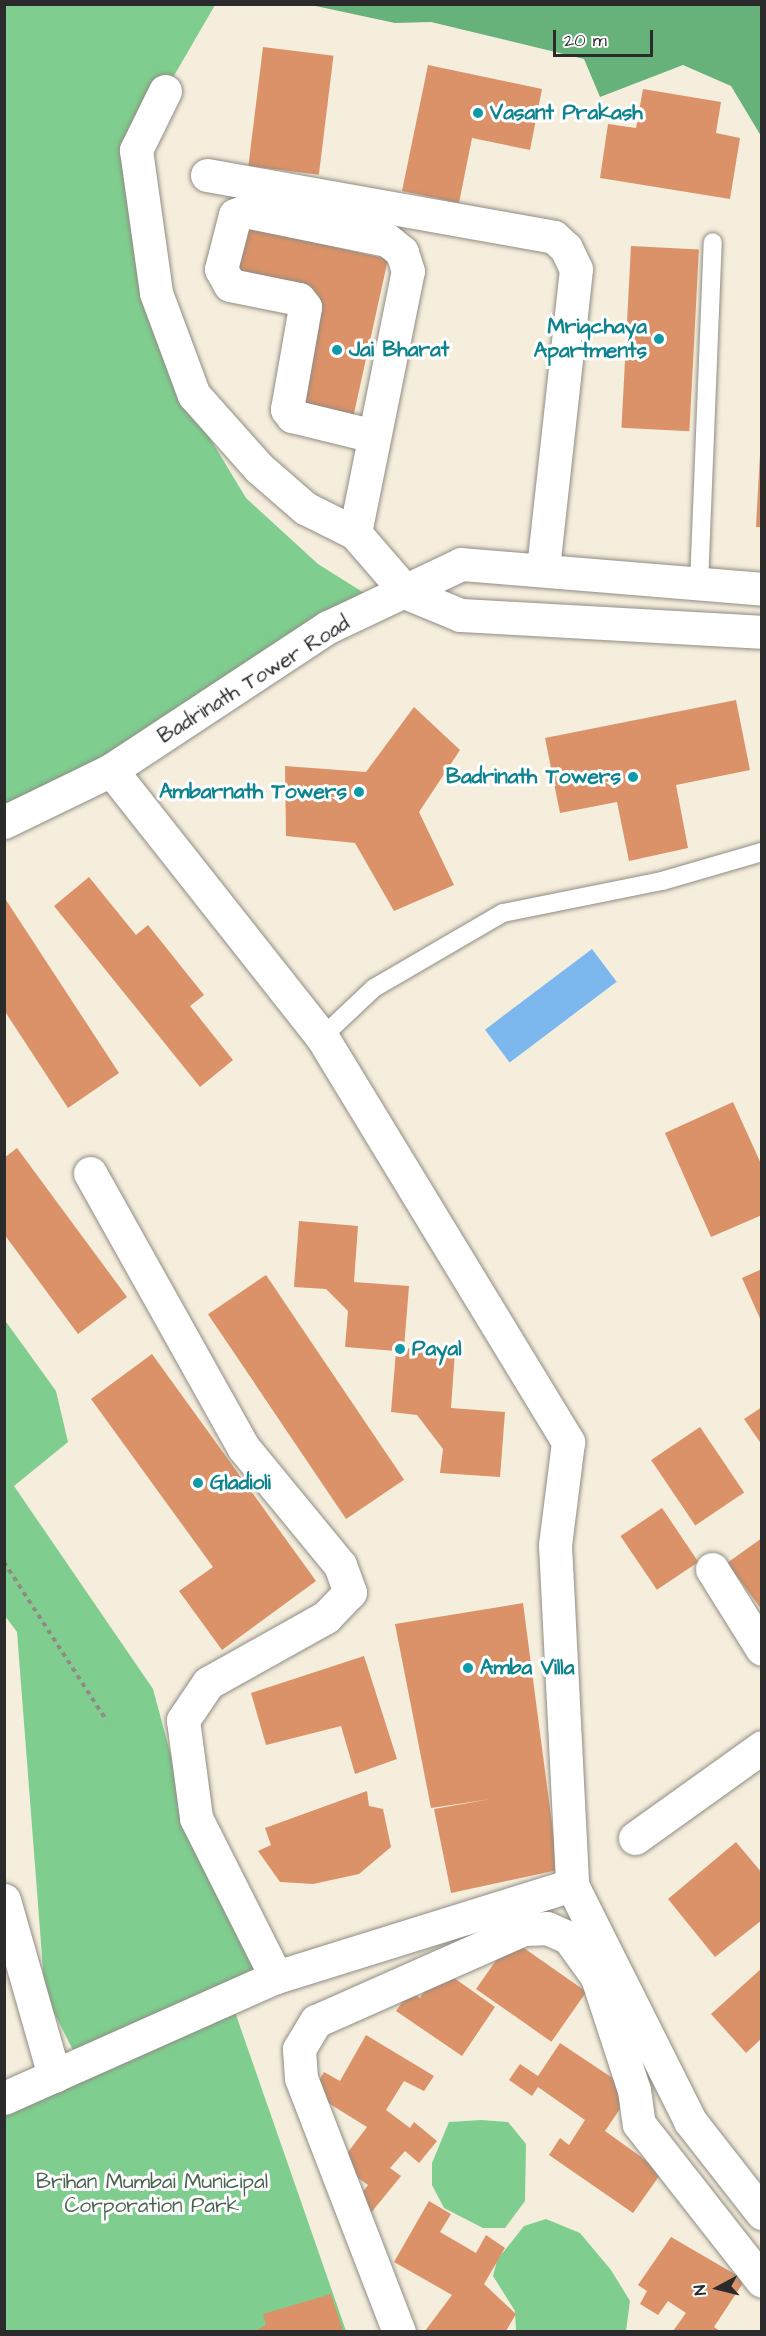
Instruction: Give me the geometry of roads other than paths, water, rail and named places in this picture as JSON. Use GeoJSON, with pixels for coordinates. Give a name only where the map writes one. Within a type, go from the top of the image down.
{"type":"FeatureCollection","features":[{"type":"Feature","properties":{"kind":"street"},"geometry":{"type":"LineString","coordinates":[[165,90],[136,150],[156,293],[175,356],[194,395],[260,468],[305,508],[355,532],[407,593],[460,615],[762,632]]}},
{"type":"Feature","properties":{"kind":"street"},"geometry":{"type":"LineString","coordinates":[[207,175],[555,237],[566,248],[576,269],[543,568]]}},
{"type":"Feature","properties":{"kind":"street"},"geometry":{"type":"LineString","coordinates":[[355,532],[408,271],[402,252],[387,240],[245,212],[235,215],[221,269],[230,285],[299,299],[305,307],[287,409],[292,416],[374,436]]}},
{"type":"Feature","properties":{"kind":"street","name":"Badrinath Tower Road"},"geometry":{"type":"LineString","coordinates":[[4,822],[111,770],[328,627],[407,593],[461,564],[543,568],[762,589]]}},
{"type":"Feature","properties":{"kind":"street"},"geometry":{"type":"LineString","coordinates":[[111,770],[322,1037],[568,1442],[555,1545],[572,1885],[690,2121],[762,2213]]}},
{"type":"Feature","properties":{"kind":"street"},"geometry":{"type":"LineString","coordinates":[[90,1173],[243,1447],[340,1565],[350,1592],[326,1617],[208,1683],[183,1720],[196,1818],[276,1977]]}},
{"type":"Feature","properties":{"kind":"street"},"geometry":{"type":"LineString","coordinates":[[712,1569],[762,1649]]}},
{"type":"Feature","properties":{"kind":"street"},"geometry":{"type":"LineString","coordinates":[[635,1838],[762,1747]]}},
{"type":"Feature","properties":{"kind":"street"},"geometry":{"type":"LineString","coordinates":[[4,2098],[276,1977],[572,1885]]}},
{"type":"Feature","properties":{"kind":"street"},"geometry":{"type":"LineString","coordinates":[[4,1900],[54,2076]]}},
{"type":"Feature","properties":{"kind":"street"},"geometry":{"type":"LineString","coordinates":[[399,2331],[301,2078],[298,2049],[316,2021],[524,1929],[547,1928],[569,1938],[597,1977],[639,2124],[762,2281]]}},
{"type":"Feature","properties":{"kind":"lane"},"geometry":{"type":"LineString","coordinates":[[699,584],[714,242]]}},
{"type":"Feature","properties":{"kind":"lane"},"geometry":{"type":"LineString","coordinates":[[322,1037],[374,988],[503,913],[662,881],[762,852]]}},
{"type":"Feature","properties":{"kind":"water"},"geometry":{"type":"Polygon","coordinates":[[[592,949],[617,982],[510,1062],[485,1030],[592,949]]]}},
{"type":"Feature","properties":{"kind":"place","name":"Vasant Prakash"},"geometry":{"type":"Point","coordinates":[478,113]}},
{"type":"Feature","properties":{"kind":"place","name":"Mrigchaya Apartments"},"geometry":{"type":"Point","coordinates":[659,339]}},
{"type":"Feature","properties":{"kind":"place","name":"Jai Bharat"},"geometry":{"type":"Point","coordinates":[337,350]}},
{"type":"Feature","properties":{"kind":"place","name":"Badrinath Towers"},"geometry":{"type":"Point","coordinates":[633,777]}},
{"type":"Feature","properties":{"kind":"place","name":"Ambarnath Towers"},"geometry":{"type":"Point","coordinates":[359,792]}},
{"type":"Feature","properties":{"kind":"place","name":"Payal"},"geometry":{"type":"Point","coordinates":[400,1349]}},
{"type":"Feature","properties":{"kind":"place","name":"Gladioli"},"geometry":{"type":"Point","coordinates":[198,1483]}},
{"type":"Feature","properties":{"kind":"place","name":"Amba Villa"},"geometry":{"type":"Point","coordinates":[468,1668]}},
{"type":"Feature","properties":{"kind":"park label","name":"Brihan Mumbai Municipal Corporation Park"},"geometry":{"type":"Point","coordinates":[152,2194]}}]}
